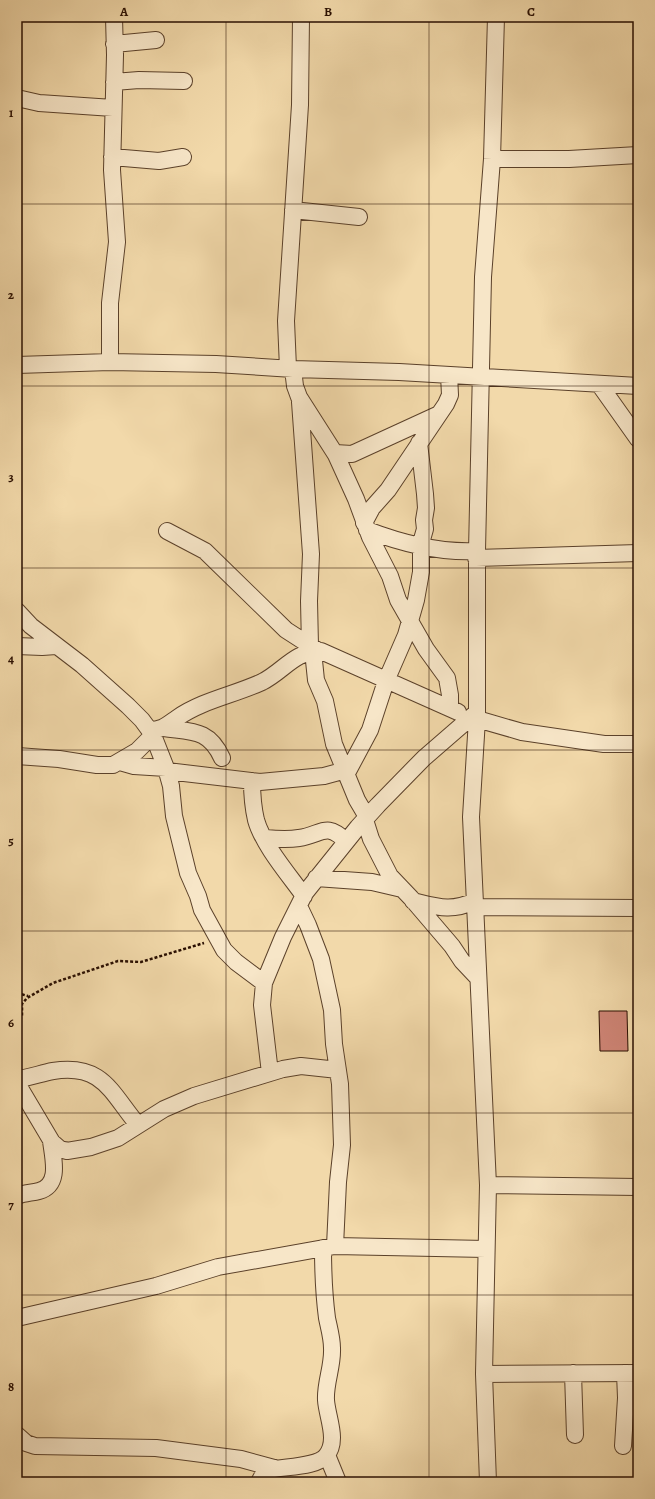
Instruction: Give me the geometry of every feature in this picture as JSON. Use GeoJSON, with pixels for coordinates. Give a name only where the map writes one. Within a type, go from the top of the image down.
{"type":"FeatureCollection","features":[{"type":"Feature","properties":{"kind":"street"},"geometry":{"type":"LineString","coordinates":[[110,362],[110,303],[117,242],[112,157],[114,17]]}},
{"type":"Feature","properties":{"kind":"street"},"geometry":{"type":"LineString","coordinates":[[301,17],[300,105],[286,321],[290,369],[300,400],[335,453],[356,499],[366,527],[390,576],[398,600],[426,649],[447,678],[450,695],[450,707]]}},
{"type":"Feature","properties":{"kind":"street"},"geometry":{"type":"LineString","coordinates":[[488,1482],[484,1374],[488,1185],[471,817],[475,716],[476,554],[483,277],[492,159],[496,17]]}},
{"type":"Feature","properties":{"kind":"street"},"geometry":{"type":"LineString","coordinates":[[114,44],[156,40]]}},
{"type":"Feature","properties":{"kind":"street"},"geometry":{"type":"LineString","coordinates":[[114,82],[139,80],[184,81]]}},
{"type":"Feature","properties":{"kind":"street"},"geometry":{"type":"LineString","coordinates":[[17,98],[39,103],[113,108]]}},
{"type":"Feature","properties":{"kind":"street"},"geometry":{"type":"LineString","coordinates":[[492,159],[569,159],[638,155]]}},
{"type":"Feature","properties":{"kind":"street"},"geometry":{"type":"LineString","coordinates":[[112,157],[159,161],[183,157]]}},
{"type":"Feature","properties":{"kind":"street"},"geometry":{"type":"LineString","coordinates":[[293,210],[359,217]]}},
{"type":"Feature","properties":{"kind":"street"},"geometry":{"type":"LineString","coordinates":[[17,366],[110,362],[216,364],[290,369],[400,372],[480,378],[638,386]]}},
{"type":"Feature","properties":{"kind":"street"},"geometry":{"type":"LineString","coordinates":[[366,527],[372,508],[388,490],[446,404],[450,395],[449,375]]}},
{"type":"Feature","properties":{"kind":"street"},"geometry":{"type":"LineString","coordinates":[[599,384],[638,439]]}},
{"type":"Feature","properties":{"kind":"street"},"geometry":{"type":"LineString","coordinates":[[300,400],[311,554],[309,601],[316,680],[325,701],[330,731],[366,818],[380,858],[390,876],[452,946],[462,962],[478,978]]}},
{"type":"Feature","properties":{"kind":"street"},"geometry":{"type":"LineString","coordinates":[[335,453],[352,454],[439,414]]}},
{"type":"Feature","properties":{"kind":"street"},"geometry":{"type":"LineString","coordinates":[[120,762],[134,766],[260,782],[324,776],[346,772],[370,730],[386,681],[410,621],[421,572],[421,546],[425,529],[424,520],[426,508],[420,443]]}},
{"type":"Feature","properties":{"kind":"street"},"geometry":{"type":"LineString","coordinates":[[366,527],[387,538],[442,550],[476,554],[638,553]]}},
{"type":"Feature","properties":{"kind":"street"},"geometry":{"type":"LineString","coordinates":[[167,531],[205,551],[286,630],[314,649],[450,707],[522,732],[604,744],[638,744]]}},
{"type":"Feature","properties":{"kind":"street"},"geometry":{"type":"LineString","coordinates":[[17,611],[31,626],[82,665],[156,731],[171,786],[178,832],[188,873],[198,896],[202,910],[224,950],[236,962],[264,983]]}},
{"type":"Feature","properties":{"kind":"street"},"geometry":{"type":"LineString","coordinates":[[17,646],[42,648],[56,646]]}},
{"type":"Feature","properties":{"kind":"street"},"geometry":{"type":"LineString","coordinates":[[17,756],[59,759],[97,765],[113,765],[137,751],[156,731],[190,711],[228,694],[262,682],[298,656],[314,649]]}},
{"type":"Feature","properties":{"kind":"street"},"geometry":{"type":"LineString","coordinates":[[270,1073],[262,1005],[264,983],[276,951],[301,901],[316,878],[366,818],[424,758],[475,716]]}},
{"type":"Feature","properties":{"kind":"street"},"geometry":{"type":"LineString","coordinates":[[156,731],[191,731],[203,735],[211,740],[222,758]]}},
{"type":"Feature","properties":{"kind":"street"},"geometry":{"type":"LineString","coordinates":[[252,781],[252,801],[257,822],[301,901],[308,925],[321,959],[332,1010],[334,1044],[338,1070],[342,1145],[329,1247],[323,1277],[332,1356],[326,1399],[332,1441],[327,1455],[318,1462],[265,1470],[259,1482]]}},
{"type":"Feature","properties":{"kind":"street"},"geometry":{"type":"LineString","coordinates":[[265,838],[283,840],[300,838],[326,829],[333,830],[346,841]]}},
{"type":"Feature","properties":{"kind":"street"},"geometry":{"type":"LineString","coordinates":[[316,878],[372,882],[402,889]]}},
{"type":"Feature","properties":{"kind":"street"},"geometry":{"type":"LineString","coordinates":[[413,901],[447,909],[475,904],[638,908]]}},
{"type":"Feature","properties":{"kind":"street"},"geometry":{"type":"LineString","coordinates":[[17,1083],[52,1141],[60,1149],[77,1151],[118,1138],[164,1109],[194,1096],[270,1073],[301,1066],[338,1070]]}},
{"type":"Feature","properties":{"kind":"street"},"geometry":{"type":"LineString","coordinates":[[17,1079],[54,1071],[85,1071],[93,1073],[102,1080],[138,1125]]}},
{"type":"Feature","properties":{"kind":"street"},"geometry":{"type":"LineString","coordinates":[[17,1196],[38,1191],[50,1184],[54,1177],[52,1141]]}},
{"type":"Feature","properties":{"kind":"street"},"geometry":{"type":"LineString","coordinates":[[488,1185],[638,1187]]}},
{"type":"Feature","properties":{"kind":"street"},"geometry":{"type":"LineString","coordinates":[[18,1317],[156,1286],[218,1267],[329,1247],[486,1249]]}},
{"type":"Feature","properties":{"kind":"street"},"geometry":{"type":"LineString","coordinates":[[573,1373],[575,1435]]}},
{"type":"Feature","properties":{"kind":"street"},"geometry":{"type":"LineString","coordinates":[[484,1374],[631,1373],[626,1398],[623,1446]]}},
{"type":"Feature","properties":{"kind":"street"},"geometry":{"type":"LineString","coordinates":[[17,1435],[26,1443],[35,1446],[156,1448],[241,1459],[274,1468]]}},
{"type":"Feature","properties":{"kind":"street"},"geometry":{"type":"LineString","coordinates":[[327,1455],[338,1482]]}},
{"type":"Feature","properties":{"kind":"path"},"geometry":{"type":"LineString","coordinates":[[17,1024],[22,1016],[22,1004],[28,996],[53,983],[118,961],[141,962],[217,939]]}},
{"type":"Feature","properties":{"kind":"path"},"geometry":{"type":"LineString","coordinates":[[17,993],[28,996]]}},
{"type":"Feature","properties":{"kind":"building"},"geometry":{"type":"Polygon","coordinates":[[[599,1011],[627,1011],[628,1051],[600,1051],[599,1011]]]}}]}
